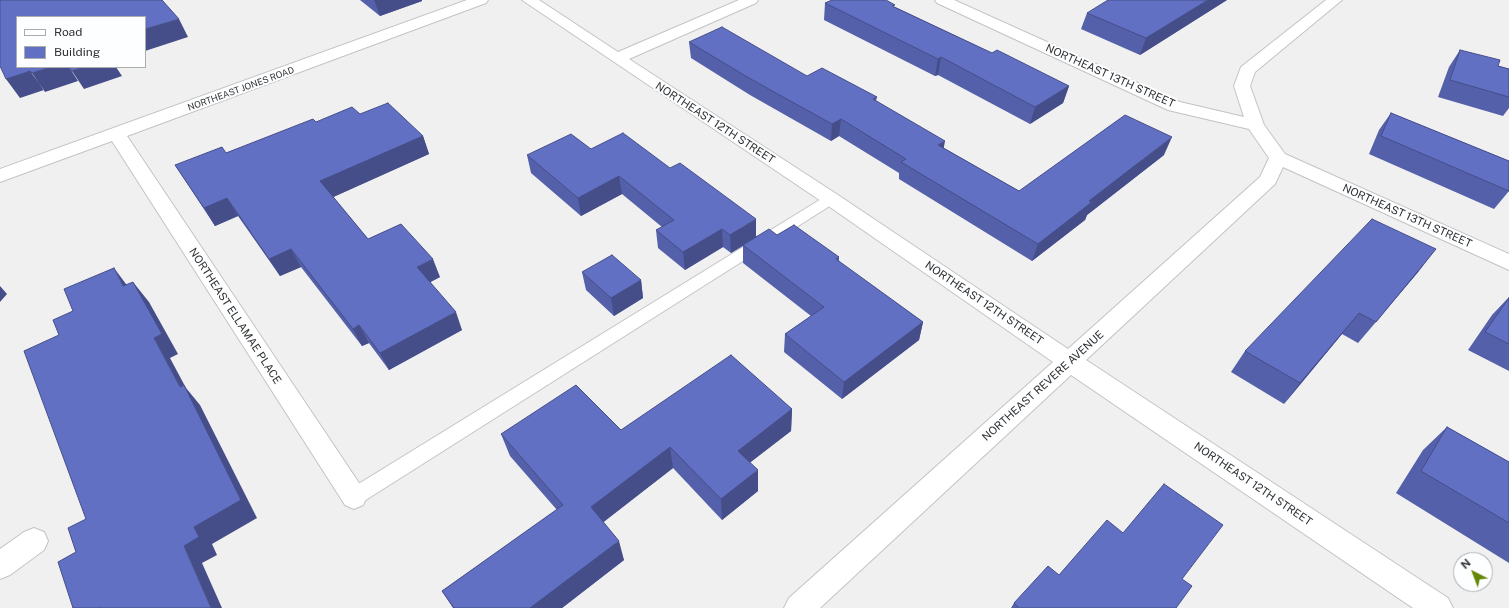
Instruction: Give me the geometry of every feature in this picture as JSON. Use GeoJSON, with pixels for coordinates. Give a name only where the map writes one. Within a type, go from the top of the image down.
{"type":"FeatureCollection","features":[{"type":"Feature","properties":{"kind":"street","name":"NORTHEAST JONES ROAD"},"geometry":{"type":"LineString","coordinates":[[0,176],[117,135],[481,0]]}},
{"type":"Feature","properties":{"kind":"street","name":"NORTHEAST 12TH STREET"},"geometry":{"type":"LineString","coordinates":[[529,0],[831,199],[1070,362],[1438,608]]}},
{"type":"Feature","properties":{"kind":"street"},"geometry":{"type":"LineString","coordinates":[[617,58],[751,0]]}},
{"type":"Feature","properties":{"kind":"street","name":"NORTHEAST 13TH STREET"},"geometry":{"type":"LineString","coordinates":[[942,0],[1174,106],[1255,125]]}},
{"type":"Feature","properties":{"kind":"street"},"geometry":{"type":"LineString","coordinates":[[1278,158],[1255,125],[1242,86],[1246,70],[1335,0]]}},
{"type":"Feature","properties":{"kind":"street","name":"NORTHEAST ELLAMAE PLACE"},"geometry":{"type":"LineString","coordinates":[[117,135],[354,497]]}},
{"type":"Feature","properties":{"kind":"street","name":"NORTHEAST 13TH STREET"},"geometry":{"type":"LineString","coordinates":[[1278,158],[1509,263]]}},
{"type":"Feature","properties":{"kind":"street","name":"NORTHEAST REVERE AVENUE"},"geometry":{"type":"LineString","coordinates":[[798,608],[1070,362],[1268,180],[1278,158]]}},
{"type":"Feature","properties":{"kind":"street"},"geometry":{"type":"LineString","coordinates":[[0,566],[34,541]]}},
{"type":"Feature","properties":{"kind":"lane"},"geometry":{"type":"LineString","coordinates":[[354,497],[831,199]]}},
{"type":"Feature","properties":{"kind":"building"},"geometry":{"type":"Polygon","coordinates":[[[0,0],[162,0],[179,19],[146,29],[146,16],[16,16],[16,68],[48,68],[32,73],[30,71],[6,79],[0,66],[0,0]]]}},
{"type":"Feature","properties":{"kind":"building"},"geometry":{"type":"Polygon","coordinates":[[[832,0],[886,0],[895,5],[892,6],[992,53],[997,50],[1069,86],[1035,107],[941,57],[938,59],[825,3],[832,0]]]}},
{"type":"Feature","properties":{"kind":"building"},"geometry":{"type":"Polygon","coordinates":[[[1108,0],[1208,0],[1146,38],[1087,13],[1108,0]]]}},
{"type":"Feature","properties":{"kind":"building"},"geometry":{"type":"Polygon","coordinates":[[[722,27],[807,76],[822,68],[877,97],[873,99],[945,141],[938,145],[1019,191],[1125,115],[1172,137],[1089,201],[1092,202],[1038,244],[901,162],[906,159],[841,119],[832,124],[749,78],[689,42],[722,27]]]}},
{"type":"Feature","properties":{"kind":"building"},"geometry":{"type":"Polygon","coordinates":[[[1460,50],[1500,60],[1498,66],[1509,69],[1509,97],[1450,80],[1460,50]]]}},
{"type":"Feature","properties":{"kind":"building"},"geometry":{"type":"Polygon","coordinates":[[[70,68],[80,68],[72,71],[70,68]]]}},
{"type":"Feature","properties":{"kind":"building"},"geometry":{"type":"Polygon","coordinates":[[[388,103],[423,136],[320,181],[368,239],[401,224],[433,259],[417,267],[456,312],[380,353],[359,325],[353,329],[291,249],[269,259],[227,198],[204,208],[175,165],[222,147],[226,153],[313,119],[316,122],[352,107],[360,114],[388,103]]]}},
{"type":"Feature","properties":{"kind":"building"},"geometry":{"type":"Polygon","coordinates":[[[1391,113],[1509,161],[1509,191],[1381,136],[1391,113]]]}},
{"type":"Feature","properties":{"kind":"building"},"geometry":{"type":"Polygon","coordinates":[[[623,133],[670,168],[680,163],[756,219],[730,235],[722,229],[683,252],[656,230],[674,220],[619,176],[578,198],[527,155],[571,134],[591,149],[623,133]]]}},
{"type":"Feature","properties":{"kind":"building"},"geometry":{"type":"Polygon","coordinates":[[[1372,219],[1436,249],[1376,322],[1359,313],[1300,383],[1245,351],[1372,219]]]}},
{"type":"Feature","properties":{"kind":"building"},"geometry":{"type":"Polygon","coordinates":[[[794,225],[839,257],[836,259],[923,322],[844,382],[785,334],[824,307],[743,245],[769,229],[777,235],[794,225]]]}},
{"type":"Feature","properties":{"kind":"building"},"geometry":{"type":"Polygon","coordinates":[[[612,255],[641,280],[611,298],[582,272],[612,255]]]}},
{"type":"Feature","properties":{"kind":"building"},"geometry":{"type":"Polygon","coordinates":[[[114,268],[123,286],[133,282],[162,334],[154,338],[180,387],[184,385],[241,500],[194,527],[199,537],[184,546],[211,608],[73,608],[58,562],[76,552],[68,528],[86,519],[24,351],[59,335],[53,320],[73,311],[64,289],[114,268]]]}},
{"type":"Feature","properties":{"kind":"building"},"geometry":{"type":"Polygon","coordinates":[[[1509,298],[1509,344],[1485,332],[1509,298]]]}},
{"type":"Feature","properties":{"kind":"building"},"geometry":{"type":"Polygon","coordinates":[[[731,355],[792,409],[738,451],[758,470],[721,499],[670,447],[591,507],[619,541],[530,608],[454,608],[442,591],[563,505],[501,434],[576,385],[621,430],[731,355]]]}},
{"type":"Feature","properties":{"kind":"building"},"geometry":{"type":"Polygon","coordinates":[[[1447,427],[1509,462],[1509,523],[1421,471],[1447,427]]]}},
{"type":"Feature","properties":{"kind":"building"},"geometry":{"type":"Polygon","coordinates":[[[1164,484],[1223,525],[1182,579],[1192,586],[1176,608],[1019,608],[1014,603],[1048,566],[1059,575],[1107,520],[1123,533],[1164,484]]]}}]}
